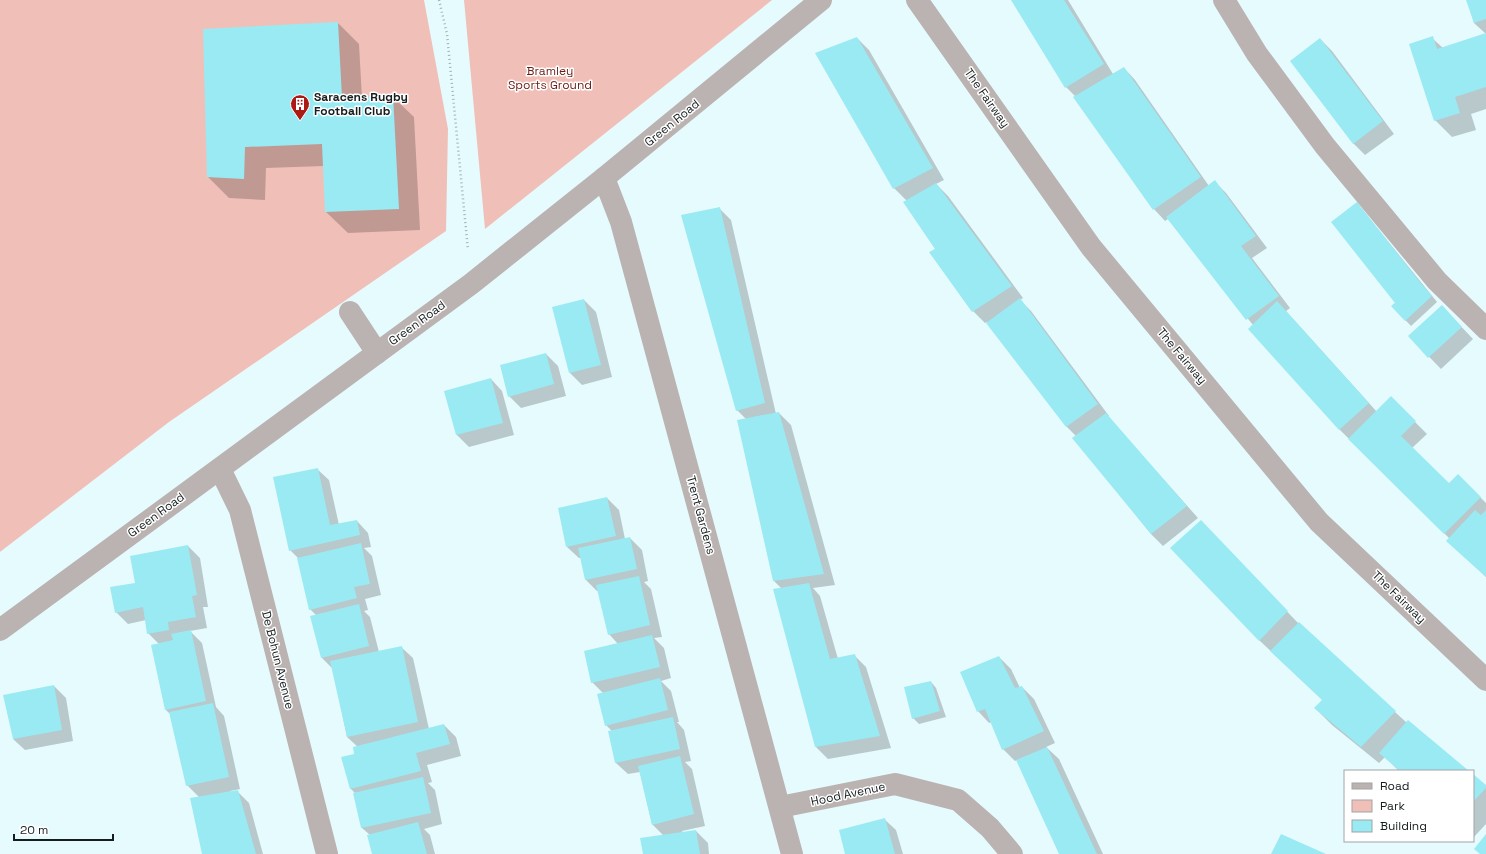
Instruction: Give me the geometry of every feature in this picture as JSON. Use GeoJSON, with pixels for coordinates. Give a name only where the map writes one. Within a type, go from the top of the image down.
{"type":"FeatureCollection","features":[{"type":"Feature","properties":{"kind":"street","name":"Green Road"},"geometry":{"type":"LineString","coordinates":[[0,630],[471,284],[604,178],[821,0]]}},
{"type":"Feature","properties":{"kind":"street","name":"The Fairway"},"geometry":{"type":"LineString","coordinates":[[917,0],[1092,246],[1319,522],[1486,680]]}},
{"type":"Feature","properties":{"kind":"street"},"geometry":{"type":"LineString","coordinates":[[1224,0],[1257,54],[1325,146],[1438,281],[1486,329]]}},
{"type":"Feature","properties":{"kind":"street","name":"Trent Gardens"},"geometry":{"type":"LineString","coordinates":[[604,178],[621,222],[792,854]]}},
{"type":"Feature","properties":{"kind":"street"},"geometry":{"type":"LineString","coordinates":[[350,312],[377,353]]}},
{"type":"Feature","properties":{"kind":"street","name":"De Bohun Avenue"},"geometry":{"type":"LineString","coordinates":[[220,469],[240,510],[327,854]]}},
{"type":"Feature","properties":{"kind":"street","name":"Hood Avenue"},"geometry":{"type":"LineString","coordinates":[[780,808],[895,784],[958,800],[990,828],[1012,854]]}},
{"type":"Feature","properties":{"kind":"path"},"geometry":{"type":"LineString","coordinates":[[439,0],[448,34],[471,284]]}},
{"type":"Feature","properties":{"kind":"green space"},"geometry":{"type":"Polygon","coordinates":[[[0,0],[424,0],[448,129],[446,231],[169,422],[0,552],[0,0]]]}},
{"type":"Feature","properties":{"kind":"green space","name":"Bramley Sports Ground"},"geometry":{"type":"Polygon","coordinates":[[[464,0],[772,0],[485,229],[464,0]]]}},
{"type":"Feature","properties":{"kind":"building"},"geometry":{"type":"Polygon","coordinates":[[[1011,0],[1064,0],[1104,64],[1065,88],[1011,0]]]}},
{"type":"Feature","properties":{"kind":"building"},"geometry":{"type":"Polygon","coordinates":[[[1466,0],[1486,0],[1486,19],[1474,23],[1466,0]]]}},
{"type":"Feature","properties":{"kind":"building","name":"Saracens Rugby Football Club"},"geometry":{"type":"Polygon","coordinates":[[[338,22],[342,98],[393,95],[399,209],[325,212],[322,144],[245,147],[244,179],[207,177],[203,29],[338,22]]]}},
{"type":"Feature","properties":{"kind":"building"},"geometry":{"type":"Polygon","coordinates":[[[1486,33],[1486,87],[1455,97],[1460,113],[1434,121],[1409,44],[1433,36],[1437,49],[1486,33]]]}},
{"type":"Feature","properties":{"kind":"building"},"geometry":{"type":"Polygon","coordinates":[[[857,37],[933,168],[893,189],[815,53],[857,37]]]}},
{"type":"Feature","properties":{"kind":"building"},"geometry":{"type":"Polygon","coordinates":[[[1320,38],[1383,121],[1353,144],[1290,61],[1320,38]]]}},
{"type":"Feature","properties":{"kind":"building"},"geometry":{"type":"Polygon","coordinates":[[[1124,67],[1201,177],[1153,210],[1073,97],[1124,67]]]}},
{"type":"Feature","properties":{"kind":"building"},"geometry":{"type":"Polygon","coordinates":[[[1215,180],[1256,236],[1241,246],[1279,296],[1246,320],[1166,217],[1215,180]]]}},
{"type":"Feature","properties":{"kind":"building"},"geometry":{"type":"Polygon","coordinates":[[[936,183],[1012,286],[972,312],[929,252],[935,249],[903,202],[936,183]]]}},
{"type":"Feature","properties":{"kind":"building"},"geometry":{"type":"Polygon","coordinates":[[[1357,202],[1432,296],[1405,321],[1391,306],[1395,303],[1331,222],[1357,202]]]}},
{"type":"Feature","properties":{"kind":"building"},"geometry":{"type":"Polygon","coordinates":[[[720,207],[765,403],[736,411],[681,215],[720,207]]]}},
{"type":"Feature","properties":{"kind":"building"},"geometry":{"type":"Polygon","coordinates":[[[1020,298],[1098,404],[1066,427],[986,323],[1020,298]]]}},
{"type":"Feature","properties":{"kind":"building"},"geometry":{"type":"Polygon","coordinates":[[[584,299],[601,365],[569,373],[552,307],[584,299]]]}},
{"type":"Feature","properties":{"kind":"building"},"geometry":{"type":"Polygon","coordinates":[[[1277,301],[1369,403],[1339,430],[1248,329],[1277,301]]]}},
{"type":"Feature","properties":{"kind":"building"},"geometry":{"type":"Polygon","coordinates":[[[1442,305],[1462,327],[1428,358],[1408,336],[1442,305]]]}},
{"type":"Feature","properties":{"kind":"building"},"geometry":{"type":"Polygon","coordinates":[[[546,353],[554,384],[508,397],[500,365],[546,353]]]}},
{"type":"Feature","properties":{"kind":"building"},"geometry":{"type":"Polygon","coordinates":[[[491,378],[503,423],[456,435],[444,391],[491,378]]]}},
{"type":"Feature","properties":{"kind":"building"},"geometry":{"type":"Polygon","coordinates":[[[1391,396],[1416,421],[1401,436],[1449,483],[1458,474],[1481,497],[1444,534],[1348,439],[1391,396]]]}},
{"type":"Feature","properties":{"kind":"building"},"geometry":{"type":"Polygon","coordinates":[[[779,412],[824,574],[773,581],[737,420],[779,412]]]}},
{"type":"Feature","properties":{"kind":"building"},"geometry":{"type":"Polygon","coordinates":[[[1106,413],[1187,506],[1151,534],[1072,438],[1106,413]]]}},
{"type":"Feature","properties":{"kind":"building"},"geometry":{"type":"Polygon","coordinates":[[[318,468],[330,525],[357,520],[360,535],[289,551],[273,477],[318,468]]]}},
{"type":"Feature","properties":{"kind":"building"},"geometry":{"type":"Polygon","coordinates":[[[607,497],[616,536],[566,547],[558,508],[607,497]]]}},
{"type":"Feature","properties":{"kind":"building"},"geometry":{"type":"Polygon","coordinates":[[[1475,510],[1481,515],[1486,510],[1486,577],[1446,541],[1475,510]]]}},
{"type":"Feature","properties":{"kind":"building"},"geometry":{"type":"Polygon","coordinates":[[[1201,520],[1288,611],[1259,641],[1170,548],[1201,520]]]}},
{"type":"Feature","properties":{"kind":"building"},"geometry":{"type":"Polygon","coordinates":[[[630,537],[637,569],[585,580],[578,548],[630,537]]]}},
{"type":"Feature","properties":{"kind":"building"},"geometry":{"type":"Polygon","coordinates":[[[361,543],[370,584],[354,587],[357,598],[309,610],[297,558],[361,543]]]}},
{"type":"Feature","properties":{"kind":"building"},"geometry":{"type":"Polygon","coordinates":[[[188,545],[197,595],[192,596],[196,617],[168,622],[169,630],[147,634],[143,607],[115,613],[110,587],[135,583],[130,556],[188,545]]]}},
{"type":"Feature","properties":{"kind":"building"},"geometry":{"type":"Polygon","coordinates":[[[639,576],[650,625],[608,635],[596,585],[639,576]]]}},
{"type":"Feature","properties":{"kind":"building"},"geometry":{"type":"Polygon","coordinates":[[[809,583],[830,659],[855,654],[880,736],[815,747],[773,589],[809,583]]]}},
{"type":"Feature","properties":{"kind":"building"},"geometry":{"type":"Polygon","coordinates":[[[359,604],[369,646],[321,658],[310,616],[359,604]]]}},
{"type":"Feature","properties":{"kind":"building"},"geometry":{"type":"Polygon","coordinates":[[[1299,622],[1396,711],[1361,747],[1314,708],[1322,700],[1270,651],[1299,622]]]}},
{"type":"Feature","properties":{"kind":"building"},"geometry":{"type":"Polygon","coordinates":[[[191,630],[206,701],[165,710],[151,645],[173,640],[171,634],[191,630]]]}},
{"type":"Feature","properties":{"kind":"building"},"geometry":{"type":"Polygon","coordinates":[[[652,635],[660,667],[591,683],[584,651],[652,635]]]}},
{"type":"Feature","properties":{"kind":"building"},"geometry":{"type":"Polygon","coordinates":[[[402,646],[418,722],[347,737],[330,661],[402,646]]]}},
{"type":"Feature","properties":{"kind":"building"},"geometry":{"type":"Polygon","coordinates":[[[999,656],[1015,688],[1022,686],[1044,731],[1002,750],[985,709],[977,712],[960,672],[999,656]]]}},
{"type":"Feature","properties":{"kind":"building"},"geometry":{"type":"Polygon","coordinates":[[[660,678],[668,710],[605,726],[597,694],[660,678]]]}},
{"type":"Feature","properties":{"kind":"building"},"geometry":{"type":"Polygon","coordinates":[[[931,681],[940,711],[912,719],[904,687],[931,681]]]}},
{"type":"Feature","properties":{"kind":"building"},"geometry":{"type":"Polygon","coordinates":[[[54,685],[62,730],[13,739],[3,695],[54,685]]]}},
{"type":"Feature","properties":{"kind":"building"},"geometry":{"type":"Polygon","coordinates":[[[213,703],[229,777],[186,786],[169,712],[213,703]]]}},
{"type":"Feature","properties":{"kind":"building"},"geometry":{"type":"Polygon","coordinates":[[[673,717],[680,749],[615,763],[608,731],[673,717]]]}},
{"type":"Feature","properties":{"kind":"building"},"geometry":{"type":"Polygon","coordinates":[[[1408,720],[1468,770],[1399,770],[1379,753],[1408,720]]]}},
{"type":"Feature","properties":{"kind":"building"},"geometry":{"type":"Polygon","coordinates":[[[444,724],[450,744],[416,753],[421,771],[350,789],[341,757],[354,754],[353,747],[444,724]]]}},
{"type":"Feature","properties":{"kind":"building"},"geometry":{"type":"Polygon","coordinates":[[[1047,747],[1097,854],[1059,854],[1016,760],[1047,747]]]}},
{"type":"Feature","properties":{"kind":"building"},"geometry":{"type":"Polygon","coordinates":[[[680,756],[694,814],[652,825],[638,766],[680,756]]]}},
{"type":"Feature","properties":{"kind":"building"},"geometry":{"type":"Polygon","coordinates":[[[1474,775],[1486,785],[1486,788],[1474,801],[1474,775]]]}},
{"type":"Feature","properties":{"kind":"building"},"geometry":{"type":"Polygon","coordinates":[[[423,777],[431,813],[361,828],[353,793],[423,777]]]}},
{"type":"Feature","properties":{"kind":"building"},"geometry":{"type":"Polygon","coordinates":[[[238,790],[256,854],[202,854],[190,798],[238,790]]]}},
{"type":"Feature","properties":{"kind":"building"},"geometry":{"type":"Polygon","coordinates":[[[885,818],[895,854],[845,854],[839,830],[885,818]]]}},
{"type":"Feature","properties":{"kind":"building"},"geometry":{"type":"Polygon","coordinates":[[[418,822],[427,854],[372,854],[367,835],[418,822]]]}},
{"type":"Feature","properties":{"kind":"building"},"geometry":{"type":"Polygon","coordinates":[[[696,830],[700,854],[643,854],[640,838],[696,830]]]}},
{"type":"Feature","properties":{"kind":"building"},"geometry":{"type":"Polygon","coordinates":[[[1281,834],[1326,854],[1271,854],[1281,834]]]}},
{"type":"Feature","properties":{"kind":"building"},"geometry":{"type":"Polygon","coordinates":[[[1486,834],[1486,854],[1480,854],[1474,849],[1486,834]]]}},
{"type":"Feature","properties":{"kind":"place","name":"Saracens Rugby Football Club"},"geometry":{"type":"Point","coordinates":[300,121]}}]}
